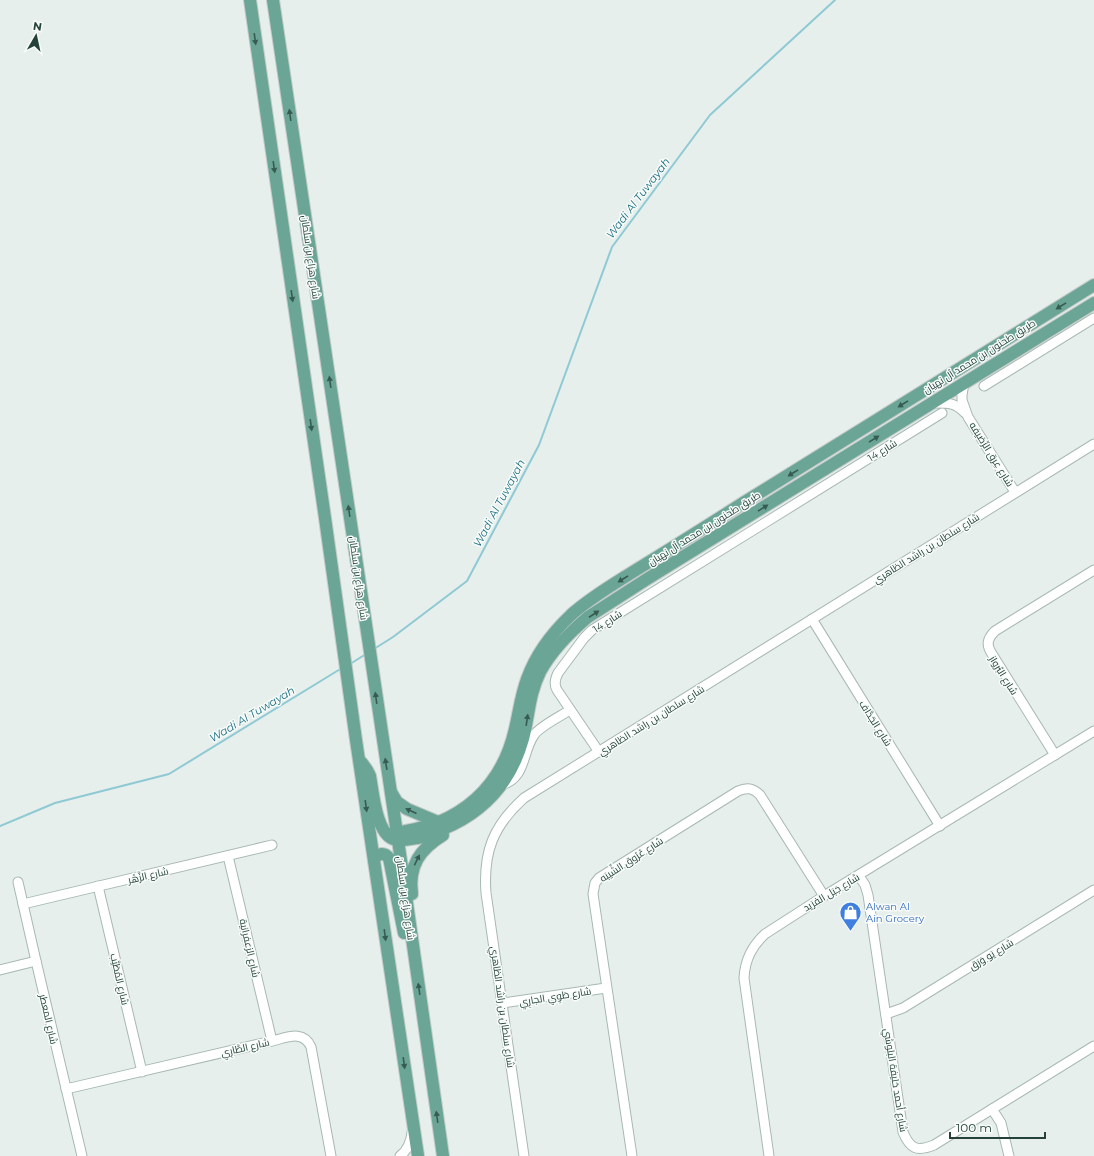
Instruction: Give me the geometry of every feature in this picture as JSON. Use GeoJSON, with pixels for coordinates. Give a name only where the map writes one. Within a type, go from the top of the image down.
{"type":"FeatureCollection","features":[{"type":"Feature","properties":{"kind":"main road"},"geometry":{"type":"LineString","coordinates":[[250,0],[356,740],[418,1156]]}},
{"type":"Feature","properties":{"kind":"main road","name":"شارع هزاع بن سلطان"},"geometry":{"type":"LineString","coordinates":[[273,0],[390,791],[394,836],[414,953],[442,1156]]}},
{"type":"Feature","properties":{"kind":"main road","name":"طريق طحنون بن محمد آل نهيان"},"geometry":{"type":"LineString","coordinates":[[394,836],[438,822],[457,813],[473,802],[499,774],[511,743],[518,719],[521,697],[527,679],[540,651],[572,614],[590,600],[706,526],[1094,285]]}},
{"type":"Feature","properties":{"kind":"main road","name":"طريق طحنون بن محمد آل نهيان"},"geometry":{"type":"LineString","coordinates":[[394,836],[421,838],[432,834],[455,824],[475,812],[489,800],[513,767],[517,757],[523,738],[532,692],[539,674],[549,657],[567,636],[584,620],[647,579],[1094,303]]}},
{"type":"Feature","properties":{"kind":"main road"},"geometry":{"type":"LineString","coordinates":[[647,579],[645,573],[648,568],[687,543],[706,526]]}},
{"type":"Feature","properties":{"kind":"main road"},"geometry":{"type":"LineString","coordinates":[[359,759],[364,764],[370,776],[379,822],[394,836]]}},
{"type":"Feature","properties":{"kind":"main road"},"geometry":{"type":"LineString","coordinates":[[390,791],[401,806],[438,822]]}},
{"type":"Feature","properties":{"kind":"main road"},"geometry":{"type":"LineString","coordinates":[[414,953],[418,938],[411,885],[412,874],[416,862],[426,846],[465,822],[475,812]]}},
{"type":"Feature","properties":{"kind":"main road"},"geometry":{"type":"LineString","coordinates":[[373,856],[378,840],[394,836]]}},
{"type":"Feature","properties":{"kind":"main road"},"geometry":{"type":"LineString","coordinates":[[373,856],[375,857],[379,854],[385,854],[389,858],[403,932],[409,947],[414,953]]}},
{"type":"Feature","properties":{"kind":"street"},"geometry":{"type":"LineString","coordinates":[[984,386],[1094,318]]}},
{"type":"Feature","properties":{"kind":"street","name":"شارع عِرق الرِّصَيفه"},"geometry":{"type":"LineString","coordinates":[[964,383],[962,400],[968,417]]}},
{"type":"Feature","properties":{"kind":"street","name":"شارع عِرق الرِّصَيفه"},"geometry":{"type":"LineString","coordinates":[[932,403],[952,404],[961,408],[1015,492]]}},
{"type":"Feature","properties":{"kind":"street","name":"شارع 14"},"geometry":{"type":"LineString","coordinates":[[599,752],[555,685],[555,679],[558,673],[587,634],[942,413]]}},
{"type":"Feature","properties":{"kind":"street","name":"شارع سلطان بن راشد الظاهري"},"geometry":{"type":"LineString","coordinates":[[524,1156],[485,879],[488,851],[493,838],[499,826],[514,807],[524,798],[1094,444]]}},
{"type":"Feature","properties":{"kind":"street"},"geometry":{"type":"LineString","coordinates":[[739,523],[738,531],[740,538]]}},
{"type":"Feature","properties":{"kind":"street"},"geometry":{"type":"LineString","coordinates":[[715,537],[721,541],[725,547]]}},
{"type":"Feature","properties":{"kind":"street","name":"شارع البُرواز"},"geometry":{"type":"LineString","coordinates":[[1055,755],[988,648],[988,642],[990,636],[995,631],[1094,570]]}},
{"type":"Feature","properties":{"kind":"street","name":"شارع الجَدَّاف"},"geometry":{"type":"LineString","coordinates":[[812,619],[940,826]]}},
{"type":"Feature","properties":{"kind":"street"},"geometry":{"type":"LineString","coordinates":[[501,785],[511,782],[516,776],[532,738],[537,731],[570,710]]}},
{"type":"Feature","properties":{"kind":"street","name":"شارع جَبَل الفرَيد"},"geometry":{"type":"LineString","coordinates":[[769,1156],[744,978],[747,958],[758,941],[765,934],[824,896],[1094,731]]}},
{"type":"Feature","properties":{"kind":"street","name":"شارع عُرُوق الشِّيبَه"},"geometry":{"type":"LineString","coordinates":[[632,1156],[593,894],[595,883],[603,875],[738,791],[744,788],[750,788],[760,795],[824,896]]}},
{"type":"Feature","properties":{"kind":"street","name":"شارع الزَّهْر"},"geometry":{"type":"LineString","coordinates":[[23,904],[272,845]]}},
{"type":"Feature","properties":{"kind":"street","name":"شارع الزعفرانية"},"geometry":{"type":"LineString","coordinates":[[228,856],[272,1041]]}},
{"type":"Feature","properties":{"kind":"street","name":"شارع أحمد خليفة البلوشي"},"geometry":{"type":"LineString","coordinates":[[859,876],[865,885],[868,895],[903,1132],[907,1142],[912,1146],[920,1149],[930,1146],[1094,1046]]}},
{"type":"Feature","properties":{"kind":"street","name":"شارع المعطر"},"geometry":{"type":"LineString","coordinates":[[18,882],[82,1156]]}},
{"type":"Feature","properties":{"kind":"street","name":"شارع المُطَيَّب"},"geometry":{"type":"LineString","coordinates":[[98,886],[142,1072]]}},
{"type":"Feature","properties":{"kind":"street","name":"شارع يَو وَرَق"},"geometry":{"type":"LineString","coordinates":[[886,1014],[903,1008],[1094,890]]}},
{"type":"Feature","properties":{"kind":"street"},"geometry":{"type":"LineString","coordinates":[[0,970],[36,961]]}},
{"type":"Feature","properties":{"kind":"street","name":"شارع طَوِي الجارِي"},"geometry":{"type":"LineString","coordinates":[[503,1004],[606,988]]}},
{"type":"Feature","properties":{"kind":"street","name":"شارع الطَّارِي"},"geometry":{"type":"LineString","coordinates":[[66,1089],[272,1041],[302,1036],[309,1042],[311,1047],[331,1156]]}},
{"type":"Feature","properties":{"kind":"street"},"geometry":{"type":"LineString","coordinates":[[992,1109],[1001,1123],[1009,1156]]}},
{"type":"Feature","properties":{"kind":"street"},"geometry":{"type":"LineString","coordinates":[[400,1156],[410,1144],[412,1116]]}},
{"type":"Feature","properties":{"kind":"waterway","name":"Wadi Al Tuwayah"},"geometry":{"type":"LineString","coordinates":[[374,649],[393,637],[467,581],[539,445],[612,247],[710,115],[835,0]]}},
{"type":"Feature","properties":{"kind":"waterway","name":"Wadi Al Tuwayah"},"geometry":{"type":"LineString","coordinates":[[350,664],[366,654]]}},
{"type":"Feature","properties":{"kind":"waterway","name":"Wadi Al Tuwayah"},"geometry":{"type":"LineString","coordinates":[[0,826],[55,803],[169,774],[342,668]]}},
{"type":"Feature","properties":{"kind":"place","name":"Alwan Al Ain Grocery"},"geometry":{"type":"Point","coordinates":[850,932]}}]}
